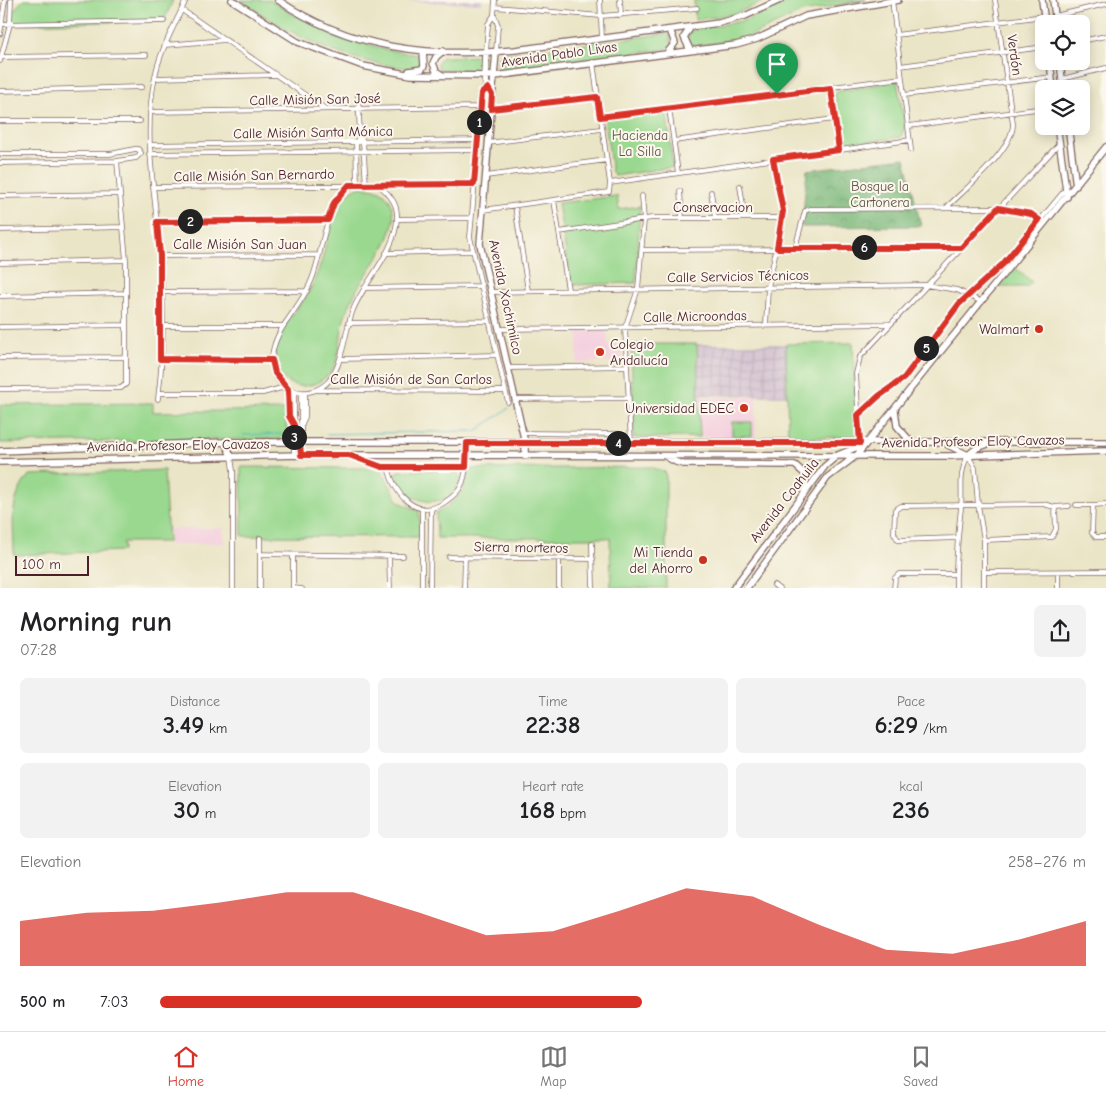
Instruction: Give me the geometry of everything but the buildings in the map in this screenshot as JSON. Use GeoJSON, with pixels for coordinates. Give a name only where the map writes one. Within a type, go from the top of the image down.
{"type":"FeatureCollection","features":[{"type":"Feature","properties":{"kind":"main road","name":"Avenida Pablo Livas"},"geometry":{"type":"LineString","coordinates":[[232,0],[298,42],[334,57],[387,71],[443,76],[495,76],[751,41],[792,21],[814,14],[894,0]]}},
{"type":"Feature","properties":{"kind":"main road","name":"Avenida Pablo Livas"},"geometry":{"type":"LineString","coordinates":[[278,0],[317,23],[344,34],[394,48],[444,52],[496,52],[691,27],[735,19],[780,0]]}},
{"type":"Feature","properties":{"kind":"main road"},"geometry":{"type":"LineString","coordinates":[[1042,0],[1044,15]]}},
{"type":"Feature","properties":{"kind":"main road"},"geometry":{"type":"LineString","coordinates":[[1053,0],[1055,15]]}},
{"type":"Feature","properties":{"kind":"main road"},"geometry":{"type":"LineString","coordinates":[[690,50],[684,37],[691,27]]}},
{"type":"Feature","properties":{"kind":"main road"},"geometry":{"type":"LineString","coordinates":[[667,53],[675,43],[670,30]]}},
{"type":"Feature","properties":{"kind":"main road"},"geometry":{"type":"LineString","coordinates":[[387,71],[415,72],[422,69],[425,63],[423,51]]}},
{"type":"Feature","properties":{"kind":"main road"},"geometry":{"type":"LineString","coordinates":[[443,76],[436,71],[433,63],[436,57],[444,52]]}},
{"type":"Feature","properties":{"kind":"main road","name":"Avenida Xochimilco"},"geometry":{"type":"LineString","coordinates":[[486,52],[485,76],[492,95],[480,244],[525,442],[526,456]]}},
{"type":"Feature","properties":{"kind":"main road","name":"Avenida Xochimilco"},"geometry":{"type":"LineString","coordinates":[[490,88],[495,76],[496,52]]}},
{"type":"Feature","properties":{"kind":"main road"},"geometry":{"type":"LineString","coordinates":[[1051,70],[1052,80]]}},
{"type":"Feature","properties":{"kind":"main road"},"geometry":{"type":"LineString","coordinates":[[1061,70],[1062,78]]}},
{"type":"Feature","properties":{"kind":"main road"},"geometry":{"type":"LineString","coordinates":[[1059,135],[1067,197]]}},
{"type":"Feature","properties":{"kind":"main road"},"geometry":{"type":"LineString","coordinates":[[1069,135],[1076,186]]}},
{"type":"Feature","properties":{"kind":"main road","name":"Avenida Coahuila"},"geometry":{"type":"LineString","coordinates":[[746,588],[828,477],[857,455],[895,410],[1106,147]]}},
{"type":"Feature","properties":{"kind":"main road"},"geometry":{"type":"LineString","coordinates":[[895,410],[897,426],[911,442]]}},
{"type":"Feature","properties":{"kind":"main road"},"geometry":{"type":"LineString","coordinates":[[225,442],[231,456]]}},
{"type":"Feature","properties":{"kind":"main road","name":"Avenida Profesor Eloy Cavazos"},"geometry":{"type":"LineString","coordinates":[[0,450],[225,442],[1106,442]]}},
{"type":"Feature","properties":{"kind":"main road"},"geometry":{"type":"LineString","coordinates":[[467,443],[467,456]]}},
{"type":"Feature","properties":{"kind":"main road"},"geometry":{"type":"LineString","coordinates":[[474,443],[474,456]]}},
{"type":"Feature","properties":{"kind":"main road","name":"Avenida Coahuila"},"geometry":{"type":"LineString","coordinates":[[733,588],[830,461],[838,455],[867,443]]}},
{"type":"Feature","properties":{"kind":"main road"},"geometry":{"type":"LineString","coordinates":[[940,443],[954,446],[968,455],[982,446],[996,443]]}},
{"type":"Feature","properties":{"kind":"main road"},"geometry":{"type":"LineString","coordinates":[[24,450],[24,461]]}},
{"type":"Feature","properties":{"kind":"main road","name":"Avenida Profesor Eloy Cavazos"},"geometry":{"type":"LineString","coordinates":[[0,462],[294,455],[968,455],[1106,451]]}},
{"type":"Feature","properties":{"kind":"main road"},"geometry":{"type":"LineString","coordinates":[[767,464],[791,455]]}},
{"type":"Feature","properties":{"kind":"main road"},"geometry":{"type":"LineString","coordinates":[[665,456],[683,464],[796,465],[804,471],[806,479],[801,505],[809,504]]}},
{"type":"Feature","properties":{"kind":"main road"},"geometry":{"type":"LineString","coordinates":[[830,461],[839,461],[840,467]]}},
{"type":"Feature","properties":{"kind":"street"},"geometry":{"type":"LineString","coordinates":[[0,34],[6,0]]}},
{"type":"Feature","properties":{"kind":"street"},"geometry":{"type":"LineString","coordinates":[[11,0],[10,24],[0,59],[146,55]]}},
{"type":"Feature","properties":{"kind":"street"},"geometry":{"type":"LineString","coordinates":[[158,399],[162,326],[160,256],[149,145],[150,112],[154,78],[165,45],[186,0]]}},
{"type":"Feature","properties":{"kind":"street","name":"Avenida Xochimilco"},"geometry":{"type":"LineString","coordinates":[[486,52],[488,24],[494,15],[495,0]]}},
{"type":"Feature","properties":{"kind":"street"},"geometry":{"type":"LineString","coordinates":[[600,0],[602,38]]}},
{"type":"Feature","properties":{"kind":"street"},"geometry":{"type":"LineString","coordinates":[[620,0],[621,15]]}},
{"type":"Feature","properties":{"kind":"street"},"geometry":{"type":"LineString","coordinates":[[894,0],[896,35],[911,150]]}},
{"type":"Feature","properties":{"kind":"street","name":"Verdón"},"geometry":{"type":"LineString","coordinates":[[946,208],[1007,144],[1013,129],[1008,82],[995,0]]}},
{"type":"Feature","properties":{"kind":"street"},"geometry":{"type":"LineString","coordinates":[[1059,15],[1106,4]]}},
{"type":"Feature","properties":{"kind":"street"},"geometry":{"type":"LineString","coordinates":[[495,7],[600,16],[697,8]]}},
{"type":"Feature","properties":{"kind":"street"},"geometry":{"type":"LineString","coordinates":[[182,10],[325,109]]}},
{"type":"Feature","properties":{"kind":"street","name":"Avenida Xochimilco"},"geometry":{"type":"LineString","coordinates":[[494,15],[498,25],[496,52]]}},
{"type":"Feature","properties":{"kind":"street"},"geometry":{"type":"LineString","coordinates":[[896,35],[1035,17]]}},
{"type":"Feature","properties":{"kind":"street"},"geometry":{"type":"LineString","coordinates":[[1,24],[164,21]]}},
{"type":"Feature","properties":{"kind":"street"},"geometry":{"type":"LineString","coordinates":[[1090,39],[1106,36]]}},
{"type":"Feature","properties":{"kind":"street"},"geometry":{"type":"LineString","coordinates":[[165,45],[225,40]]}},
{"type":"Feature","properties":{"kind":"street"},"geometry":{"type":"LineString","coordinates":[[900,66],[1035,48]]}},
{"type":"Feature","properties":{"kind":"street"},"geometry":{"type":"LineString","coordinates":[[483,210],[609,192],[610,183],[593,62]]}},
{"type":"Feature","properties":{"kind":"street"},"geometry":{"type":"LineString","coordinates":[[1062,78],[1106,68]]}},
{"type":"Feature","properties":{"kind":"street"},"geometry":{"type":"LineString","coordinates":[[154,78],[274,75]]}},
{"type":"Feature","properties":{"kind":"street"},"geometry":{"type":"LineString","coordinates":[[904,95],[1052,77]]}},
{"type":"Feature","properties":{"kind":"street"},"geometry":{"type":"LineString","coordinates":[[600,117],[902,78]]}},
{"type":"Feature","properties":{"kind":"street"},"geometry":{"type":"LineString","coordinates":[[0,91],[142,87]]}},
{"type":"Feature","properties":{"kind":"street"},"geometry":{"type":"LineString","coordinates":[[490,88],[483,91],[480,108],[470,237],[508,402]]}},
{"type":"Feature","properties":{"kind":"street"},"geometry":{"type":"LineString","coordinates":[[831,88],[839,150]]}},
{"type":"Feature","properties":{"kind":"street"},"geometry":{"type":"LineString","coordinates":[[358,94],[360,134],[363,142],[366,185]]}},
{"type":"Feature","properties":{"kind":"street"},"geometry":{"type":"LineString","coordinates":[[491,109],[597,97]]}},
{"type":"Feature","properties":{"kind":"street","name":"Calle Misión San José"},"geometry":{"type":"LineString","coordinates":[[150,112],[480,108]]}},
{"type":"Feature","properties":{"kind":"street"},"geometry":{"type":"LineString","coordinates":[[669,108],[678,173]]}},
{"type":"Feature","properties":{"kind":"street"},"geometry":{"type":"LineString","coordinates":[[909,126],[1035,109]]}},
{"type":"Feature","properties":{"kind":"street"},"geometry":{"type":"LineString","coordinates":[[674,140],[834,120]]}},
{"type":"Feature","properties":{"kind":"street"},"geometry":{"type":"LineString","coordinates":[[0,121],[140,121]]}},
{"type":"Feature","properties":{"kind":"street"},"geometry":{"type":"LineString","coordinates":[[488,143],[601,129]]}},
{"type":"Feature","properties":{"kind":"street"},"geometry":{"type":"LineString","coordinates":[[357,185],[356,143],[360,134]]}},
{"type":"Feature","properties":{"kind":"street","name":"Calle Misión Santa Mónica"},"geometry":{"type":"LineString","coordinates":[[149,145],[478,140]]}},
{"type":"Feature","properties":{"kind":"street"},"geometry":{"type":"LineString","coordinates":[[610,183],[910,140]]}},
{"type":"Feature","properties":{"kind":"street"},"geometry":{"type":"LineString","coordinates":[[860,443],[857,364],[860,358],[1060,143]]}},
{"type":"Feature","properties":{"kind":"street"},"geometry":{"type":"LineString","coordinates":[[255,144],[255,153]]}},
{"type":"Feature","properties":{"kind":"street"},"geometry":{"type":"LineString","coordinates":[[0,154],[110,154],[135,148],[140,150],[138,157],[117,161],[0,163]]}},
{"type":"Feature","properties":{"kind":"street","name":"Calle Misión Santa Mónica"},"geometry":{"type":"LineString","coordinates":[[150,154],[477,150]]}},
{"type":"Feature","properties":{"kind":"street"},"geometry":{"type":"LineString","coordinates":[[766,325],[768,287],[783,218],[773,159]]}},
{"type":"Feature","properties":{"kind":"street"},"geometry":{"type":"LineString","coordinates":[[486,176],[607,160]]}},
{"type":"Feature","properties":{"kind":"street"},"geometry":{"type":"LineString","coordinates":[[0,389],[125,386],[126,260],[117,161]]}},
{"type":"Feature","properties":{"kind":"street","name":"Calle Misión San Bernardo"},"geometry":{"type":"LineString","coordinates":[[154,188],[474,184]]}},
{"type":"Feature","properties":{"kind":"street"},"geometry":{"type":"LineString","coordinates":[[294,425],[289,416],[287,388],[275,373],[272,360],[276,339],[307,291],[334,203],[349,185]]}},
{"type":"Feature","properties":{"kind":"street"},"geometry":{"type":"LineString","coordinates":[[316,390],[333,377],[341,358],[348,323],[364,288],[395,233],[398,218],[394,201],[380,186]]}},
{"type":"Feature","properties":{"kind":"street"},"geometry":{"type":"LineString","coordinates":[[740,186],[745,218]]}},
{"type":"Feature","properties":{"kind":"street"},"geometry":{"type":"LineString","coordinates":[[858,415],[879,396],[904,378],[969,295],[978,289],[1003,264],[1066,190]]}},
{"type":"Feature","properties":{"kind":"street"},"geometry":{"type":"LineString","coordinates":[[680,191],[682,218]]}},
{"type":"Feature","properties":{"kind":"street"},"geometry":{"type":"LineString","coordinates":[[711,192],[714,218]]}},
{"type":"Feature","properties":{"kind":"street"},"geometry":{"type":"LineString","coordinates":[[0,196],[119,194]]}},
{"type":"Feature","properties":{"kind":"street"},"geometry":{"type":"LineString","coordinates":[[630,443],[625,328],[638,289],[644,220],[642,196]]}},
{"type":"Feature","properties":{"kind":"street"},"geometry":{"type":"LineString","coordinates":[[554,200],[568,290]]}},
{"type":"Feature","properties":{"kind":"street"},"geometry":{"type":"LineString","coordinates":[[515,206],[528,291]]}},
{"type":"Feature","properties":{"kind":"street"},"geometry":{"type":"LineString","coordinates":[[795,248],[807,210],[998,208],[1031,214],[1039,220]]}},
{"type":"Feature","properties":{"kind":"street"},"geometry":{"type":"LineString","coordinates":[[398,218],[471,218]]}},
{"type":"Feature","properties":{"kind":"street","name":"Conservacion"},"geometry":{"type":"LineString","coordinates":[[559,232],[644,220],[783,218]]}},
{"type":"Feature","properties":{"kind":"street"},"geometry":{"type":"LineString","coordinates":[[157,222],[328,220]]}},
{"type":"Feature","properties":{"kind":"street"},"geometry":{"type":"LineString","coordinates":[[0,230],[123,227]]}},
{"type":"Feature","properties":{"kind":"street"},"geometry":{"type":"LineString","coordinates":[[642,250],[961,248]]}},
{"type":"Feature","properties":{"kind":"street"},"geometry":{"type":"LineString","coordinates":[[386,252],[473,251]]}},
{"type":"Feature","properties":{"kind":"street","name":"Calle Misión San Juan"},"geometry":{"type":"LineString","coordinates":[[160,256],[319,255]]}},
{"type":"Feature","properties":{"kind":"street"},"geometry":{"type":"LineString","coordinates":[[0,263],[126,260]]}},
{"type":"Feature","properties":{"kind":"street","name":"Calle Servicios Técnicos"},"geometry":{"type":"LineString","coordinates":[[490,292],[926,285],[951,288],[982,302]]}},
{"type":"Feature","properties":{"kind":"street"},"geometry":{"type":"LineString","coordinates":[[364,288],[482,286]]}},
{"type":"Feature","properties":{"kind":"street"},"geometry":{"type":"LineString","coordinates":[[161,292],[307,291]]}},
{"type":"Feature","properties":{"kind":"street"},"geometry":{"type":"LineString","coordinates":[[0,296],[126,293]]}},
{"type":"Feature","properties":{"kind":"street"},"geometry":{"type":"LineString","coordinates":[[348,323],[489,321]]}},
{"type":"Feature","properties":{"kind":"street","name":"Calle Microondas"},"geometry":{"type":"LineString","coordinates":[[500,329],[890,324]]}},
{"type":"Feature","properties":{"kind":"street"},"geometry":{"type":"LineString","coordinates":[[0,327],[126,325]]}},
{"type":"Feature","properties":{"kind":"street"},"geometry":{"type":"LineString","coordinates":[[162,326],[283,326]]}},
{"type":"Feature","properties":{"kind":"street"},"geometry":{"type":"LineString","coordinates":[[341,358],[496,355]]}},
{"type":"Feature","properties":{"kind":"street"},"geometry":{"type":"LineString","coordinates":[[0,358],[126,357]]}},
{"type":"Feature","properties":{"kind":"street"},"geometry":{"type":"LineString","coordinates":[[160,359],[272,360]]}},
{"type":"Feature","properties":{"kind":"street"},"geometry":{"type":"LineString","coordinates":[[508,368],[627,366]]}},
{"type":"Feature","properties":{"kind":"street"},"geometry":{"type":"LineString","coordinates":[[159,393],[263,393],[287,388]]}},
{"type":"Feature","properties":{"kind":"street","name":"Calle Misión de San Carlos"},"geometry":{"type":"LineString","coordinates":[[287,388],[294,392],[316,390],[505,390]]}},
{"type":"Feature","properties":{"kind":"street"},"geometry":{"type":"LineString","coordinates":[[294,392],[294,425],[301,455]]}},
{"type":"Feature","properties":{"kind":"street"},"geometry":{"type":"LineString","coordinates":[[294,455],[301,426],[303,392]]}},
{"type":"Feature","properties":{"kind":"street"},"geometry":{"type":"LineString","coordinates":[[515,398],[628,398]]}},
{"type":"Feature","properties":{"kind":"street"},"geometry":{"type":"LineString","coordinates":[[523,433],[619,434]]}},
{"type":"Feature","properties":{"kind":"street"},"geometry":{"type":"LineString","coordinates":[[349,455],[374,465],[388,467],[466,467]]}},
{"type":"Feature","properties":{"kind":"street"},"geometry":{"type":"LineString","coordinates":[[968,455],[975,468],[978,505],[984,540],[984,588]]}},
{"type":"Feature","properties":{"kind":"street"},"geometry":{"type":"LineString","coordinates":[[956,588],[956,538],[961,506],[961,472],[968,455]]}},
{"type":"Feature","properties":{"kind":"street"},"geometry":{"type":"LineString","coordinates":[[231,456],[233,466],[232,588]]}},
{"type":"Feature","properties":{"kind":"street"},"geometry":{"type":"LineString","coordinates":[[233,466],[239,456]]}},
{"type":"Feature","properties":{"kind":"street"},"geometry":{"type":"LineString","coordinates":[[388,467],[391,479],[398,493],[409,503],[422,508],[431,508],[443,504],[459,490],[466,467],[467,456]]}},
{"type":"Feature","properties":{"kind":"street"},"geometry":{"type":"LineString","coordinates":[[956,538],[898,540],[895,535],[894,512],[901,506],[1044,504],[1054,507],[1070,506]]}},
{"type":"Feature","properties":{"kind":"street"},"geometry":{"type":"LineString","coordinates":[[1076,505],[1106,504]]}},
{"type":"Feature","properties":{"kind":"street"},"geometry":{"type":"LineString","coordinates":[[1093,505],[1092,534],[1096,537],[1106,537]]}},
{"type":"Feature","properties":{"kind":"street"},"geometry":{"type":"LineString","coordinates":[[984,540],[1052,537],[1056,529],[1054,507]]}},
{"type":"Feature","properties":{"kind":"street"},"geometry":{"type":"LineString","coordinates":[[422,508],[422,588]]}},
{"type":"Feature","properties":{"kind":"street"},"geometry":{"type":"LineString","coordinates":[[430,588],[431,508]]}},
{"type":"Feature","properties":{"kind":"street"},"geometry":{"type":"LineString","coordinates":[[260,538],[260,588]]}},
{"type":"Feature","properties":{"kind":"street"},"geometry":{"type":"LineString","coordinates":[[592,544],[593,588]]}},
{"type":"Feature","properties":{"kind":"street"},"geometry":{"type":"LineString","coordinates":[[260,554],[403,556]]}},
{"type":"Feature","properties":{"kind":"street"},"geometry":{"type":"LineString","coordinates":[[293,555],[293,588],[302,588]]}},
{"type":"Feature","properties":{"kind":"street"},"geometry":{"type":"LineString","coordinates":[[389,556],[390,588]]}},
{"type":"Feature","properties":{"kind":"street","name":"Sierra morteros"},"geometry":{"type":"LineString","coordinates":[[449,557],[593,559]]}},
{"type":"Feature","properties":{"kind":"street"},"geometry":{"type":"LineString","coordinates":[[464,558],[464,588]]}},
{"type":"Feature","properties":{"kind":"street"},"geometry":{"type":"LineString","coordinates":[[559,559],[559,588]]}},
{"type":"Feature","properties":{"kind":"street"},"geometry":{"type":"LineString","coordinates":[[984,572],[1106,571]]}},
{"type":"Feature","properties":{"kind":"street"},"geometry":{"type":"LineString","coordinates":[[1058,572],[1058,588]]}},
{"type":"Feature","properties":{"kind":"street"},"geometry":{"type":"LineString","coordinates":[[894,588],[895,578],[902,573],[956,574]]}},
{"type":"Feature","properties":{"kind":"street"},"geometry":{"type":"LineString","coordinates":[[774,585],[779,588]]}},
{"type":"Feature","properties":{"kind":"shaded area"},"geometry":{"type":"Polygon","coordinates":[[[390,0],[482,0],[482,4],[390,0]]]}},
{"type":"Feature","properties":{"kind":"shaded area","name":"Colegio Andalucía"},"geometry":{"type":"Polygon","coordinates":[[[607,330],[608,345],[622,345],[622,361],[577,363],[578,332],[607,330]]]}},
{"type":"Feature","properties":{"kind":"shaded area"},"geometry":{"type":"Polygon","coordinates":[[[697,344],[786,344],[787,396],[699,395],[697,344]]]}},
{"type":"Feature","properties":{"kind":"shaded area"},"geometry":{"type":"Polygon","coordinates":[[[699,397],[756,397],[756,437],[700,437],[699,397]]]}},
{"type":"Feature","properties":{"kind":"shaded area"},"geometry":{"type":"Polygon","coordinates":[[[223,528],[224,543],[169,545],[169,529],[223,528]]]}},
{"type":"Feature","properties":{"kind":"green space"},"geometry":{"type":"Polygon","coordinates":[[[23,0],[173,0],[164,21],[10,24],[11,13],[23,0]]]}},
{"type":"Feature","properties":{"kind":"green space"},"geometry":{"type":"Polygon","coordinates":[[[241,0],[271,0],[292,14],[339,35],[383,49],[418,55],[421,57],[421,65],[416,69],[390,66],[344,55],[303,38],[241,0]]]}},
{"type":"Feature","properties":{"kind":"green space"},"geometry":{"type":"Polygon","coordinates":[[[694,0],[768,0],[734,14],[695,20],[694,0]]]}},
{"type":"Feature","properties":{"kind":"green space"},"geometry":{"type":"Polygon","coordinates":[[[792,0],[866,0],[803,12],[744,39],[693,46],[687,38],[692,30],[747,20],[792,0]]]}},
{"type":"Feature","properties":{"kind":"green space"},"geometry":{"type":"Polygon","coordinates":[[[664,34],[670,35],[672,44],[667,49],[499,70],[497,67],[499,55],[664,34]]]}},
{"type":"Feature","properties":{"kind":"green space"},"geometry":{"type":"Polygon","coordinates":[[[484,56],[483,72],[441,70],[437,64],[442,57],[484,56]]]}},
{"type":"Feature","properties":{"kind":"green space"},"geometry":{"type":"Polygon","coordinates":[[[897,81],[905,127],[901,137],[843,145],[835,92],[897,81]]]}},
{"type":"Feature","properties":{"kind":"green space","name":"Hacienda La Silla"},"geometry":{"type":"Polygon","coordinates":[[[663,112],[667,115],[673,167],[615,176],[612,173],[605,120],[608,118],[663,112]]]}},
{"type":"Feature","properties":{"kind":"green space","name":"Bosque la Cartonera"},"geometry":{"type":"Polygon","coordinates":[[[905,158],[921,226],[802,227],[807,170],[905,158]]]}},
{"type":"Feature","properties":{"kind":"green space"},"geometry":{"type":"Polygon","coordinates":[[[358,187],[367,187],[380,191],[390,201],[393,223],[390,235],[357,289],[346,313],[338,356],[331,371],[326,377],[315,383],[296,386],[281,376],[276,367],[275,357],[278,338],[306,297],[315,279],[335,207],[345,195],[358,187]]]}},
{"type":"Feature","properties":{"kind":"green space"},"geometry":{"type":"Polygon","coordinates":[[[617,196],[619,209],[640,206],[636,283],[571,285],[558,203],[617,196]]]}},
{"type":"Feature","properties":{"kind":"green space"},"geometry":{"type":"Polygon","coordinates":[[[1014,267],[1032,282],[1027,287],[999,287],[1014,267]]]}},
{"type":"Feature","properties":{"kind":"green space"},"geometry":{"type":"Polygon","coordinates":[[[853,343],[857,437],[788,438],[786,344],[853,343]]]}},
{"type":"Feature","properties":{"kind":"green space"},"geometry":{"type":"Polygon","coordinates":[[[631,344],[697,344],[700,437],[634,438],[631,344]]]}},
{"type":"Feature","properties":{"kind":"green space"},"geometry":{"type":"Polygon","coordinates":[[[153,403],[153,412],[285,410],[287,433],[281,439],[0,443],[0,405],[153,403]]]}},
{"type":"Feature","properties":{"kind":"green space"},"geometry":{"type":"Polygon","coordinates":[[[732,422],[752,422],[752,436],[732,436],[732,422]]]}},
{"type":"Feature","properties":{"kind":"green space"},"geometry":{"type":"Polygon","coordinates":[[[241,467],[364,468],[382,471],[399,502],[419,511],[420,537],[242,536],[241,467]]]}},
{"type":"Feature","properties":{"kind":"green space"},"geometry":{"type":"Polygon","coordinates":[[[651,467],[665,472],[666,478],[666,588],[611,588],[610,538],[437,538],[436,513],[459,496],[471,469],[651,467]]]}},
{"type":"Feature","properties":{"kind":"green space"},"geometry":{"type":"Polygon","coordinates":[[[164,470],[168,542],[123,542],[123,551],[14,555],[13,522],[15,503],[22,485],[29,475],[164,470]]]}},
{"type":"Feature","properties":{"kind":"green space"},"geometry":{"type":"Polygon","coordinates":[[[457,470],[460,477],[456,489],[449,496],[429,501],[418,499],[408,494],[400,486],[395,476],[398,471],[457,470]]]}},
{"type":"Feature","properties":{"kind":"waterway"},"geometry":{"type":"LineString","coordinates":[[326,434],[476,431],[509,408]]}},
{"type":"Feature","properties":{"kind":"waterway"},"geometry":{"type":"LineString","coordinates":[[243,435],[281,434]]}},
{"type":"Feature","properties":{"kind":"place","name":"Walmart"},"geometry":{"type":"Point","coordinates":[1039,329]}},
{"type":"Feature","properties":{"kind":"place","name":"Colegio Andalucía"},"geometry":{"type":"Point","coordinates":[600,352]}},
{"type":"Feature","properties":{"kind":"place","name":"Universidad EDEC"},"geometry":{"type":"Point","coordinates":[744,408]}},
{"type":"Feature","properties":{"kind":"place","name":"Mi Tienda del Ahorro"},"geometry":{"type":"Point","coordinates":[703,560]}},
{"type":"Feature","properties":{"kind":"route"},"geometry":{"type":"LineString","coordinates":[[488,88],[492,95],[491,109],[597,97],[600,117],[777,94],[831,88],[839,150],[773,159],[783,211],[777,248],[961,248],[998,208],[1031,214],[1039,220],[1014,252],[983,285],[959,304],[904,378],[879,396],[858,415],[860,443],[467,443],[466,467],[382,467],[349,455],[301,455],[300,443],[294,443],[294,425],[289,418],[288,389],[281,383],[275,373],[272,367],[272,360],[160,359],[162,326],[157,222],[328,220],[334,203],[349,185],[474,184],[482,93],[484,89],[488,88]]}}]}
